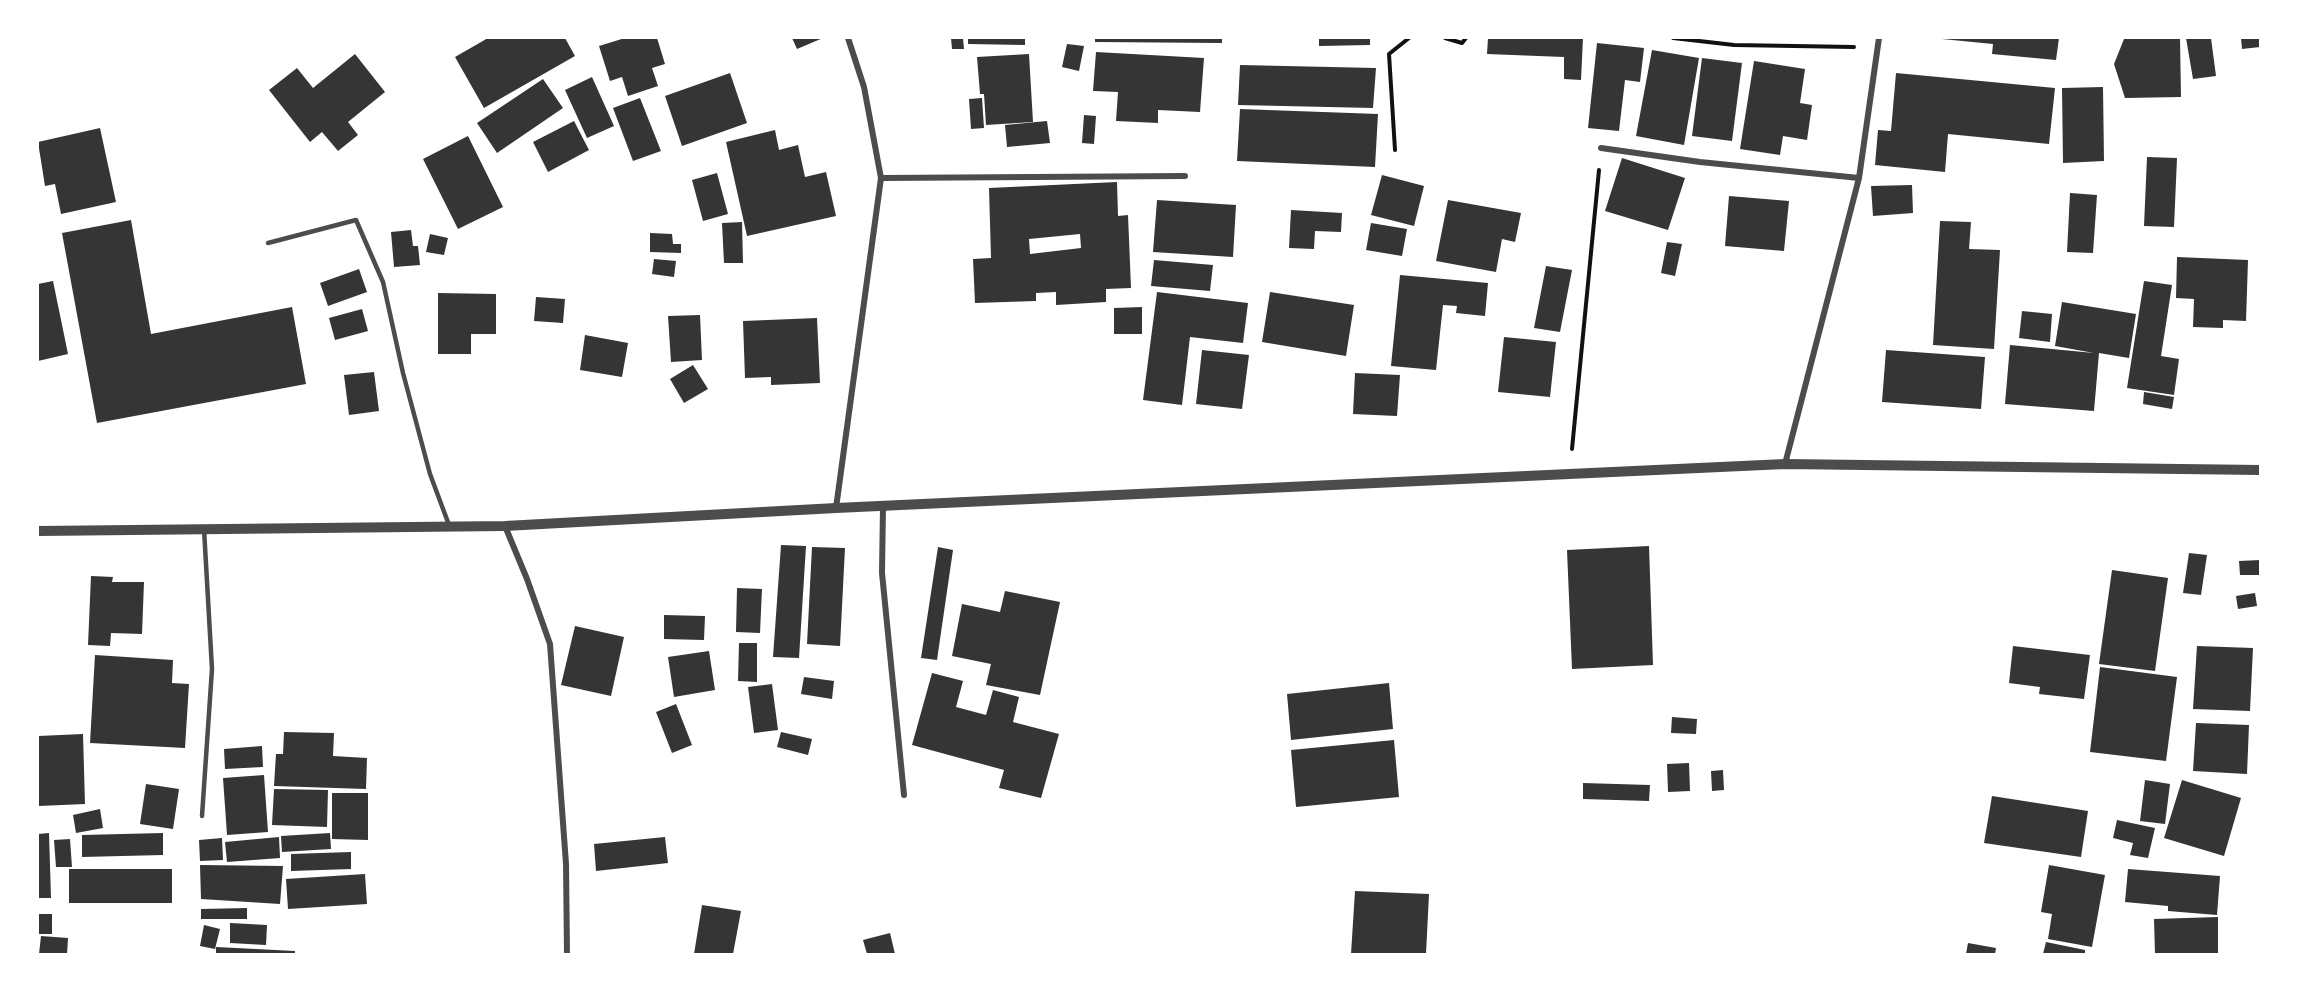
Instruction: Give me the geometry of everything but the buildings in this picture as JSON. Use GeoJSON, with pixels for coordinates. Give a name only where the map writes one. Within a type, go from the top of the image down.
{"type":"FeatureCollection","features":[{"type":"Feature","properties":{"kind":"street"},"geometry":{"type":"LineString","coordinates":[[836,508],[881,178],[864,87],[848,38]]}},
{"type":"Feature","properties":{"kind":"street"},"geometry":{"type":"LineString","coordinates":[[1785,464],[1859,178],[1879,38]]}},
{"type":"Feature","properties":{"kind":"street"},"geometry":{"type":"LineString","coordinates":[[1601,148],[1700,162],[1859,178]]}},
{"type":"Feature","properties":{"kind":"street"},"geometry":{"type":"LineString","coordinates":[[881,178],[1185,176]]}},
{"type":"Feature","properties":{"kind":"street"},"geometry":{"type":"LineString","coordinates":[[38,531],[505,526],[836,508],[1785,464],[2260,470]]}},
{"type":"Feature","properties":{"kind":"street"},"geometry":{"type":"LineString","coordinates":[[884,506],[882,573],[904,795]]}},
{"type":"Feature","properties":{"kind":"street"},"geometry":{"type":"LineString","coordinates":[[505,526],[550,644],[566,864],[567,954]]}},
{"type":"Feature","properties":{"kind":"lane"},"geometry":{"type":"LineString","coordinates":[[268,243],[356,220],[383,282],[403,373],[430,474],[450,527]]}},
{"type":"Feature","properties":{"kind":"lane"},"geometry":{"type":"LineString","coordinates":[[202,816],[212,669],[204,529]]}},
{"type":"Feature","properties":{"kind":"path"},"geometry":{"type":"LineString","coordinates":[[1395,150],[1389,54],[1409,38]]}},
{"type":"Feature","properties":{"kind":"path"},"geometry":{"type":"LineString","coordinates":[[1445,38],[1462,43],[1466,38]]}},
{"type":"Feature","properties":{"kind":"path"},"geometry":{"type":"LineString","coordinates":[[1673,38],[1734,45],[1879,47]]}},
{"type":"Feature","properties":{"kind":"path"},"geometry":{"type":"LineString","coordinates":[[1569,474],[1601,148]]}}]}
